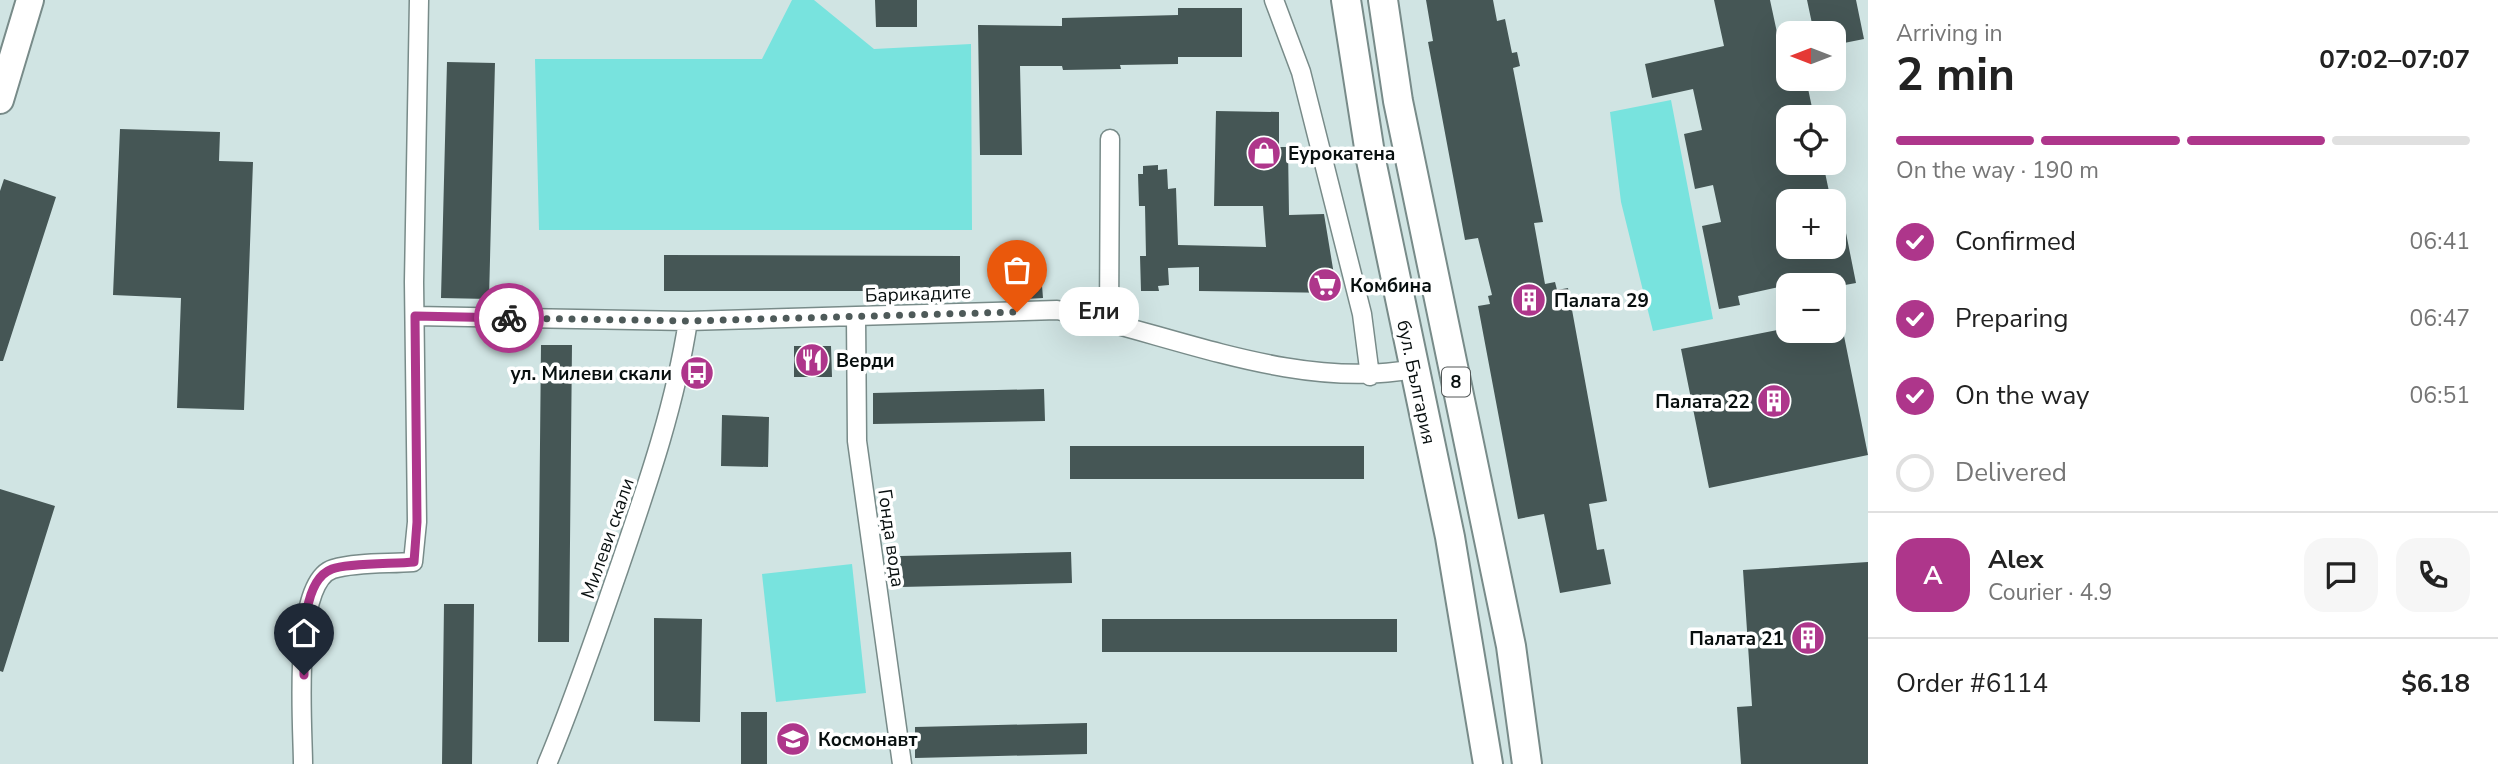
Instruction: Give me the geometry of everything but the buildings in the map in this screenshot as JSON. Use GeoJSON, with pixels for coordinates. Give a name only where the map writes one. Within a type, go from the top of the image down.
{"type":"FeatureCollection","features":[{"type":"Feature","properties":{"kind":"main road"},"geometry":{"type":"LineString","coordinates":[[0,100],[30,0]]}},
{"type":"Feature","properties":{"kind":"main road","name":"бул. България"},"geometry":{"type":"LineString","coordinates":[[1346,0],[1371,160],[1450,537],[1488,764]]}},
{"type":"Feature","properties":{"kind":"main road","name":"8"},"geometry":{"type":"LineString","coordinates":[[1383,0],[1398,101],[1511,646],[1527,764]]}},
{"type":"Feature","properties":{"kind":"street"},"geometry":{"type":"LineString","coordinates":[[303,764],[304,627],[310,598],[321,578],[331,569],[414,562],[417,522],[415,316],[418,0]]}},
{"type":"Feature","properties":{"kind":"street"},"geometry":{"type":"LineString","coordinates":[[1274,0],[1301,72],[1362,313],[1370,376]]}},
{"type":"Feature","properties":{"kind":"street"},"geometry":{"type":"LineString","coordinates":[[1109,321],[1110,139]]}},
{"type":"Feature","properties":{"kind":"street","name":"Барикадите"},"geometry":{"type":"LineString","coordinates":[[415,316],[688,321],[1057,310],[1109,321],[1211,351],[1326,373],[1370,376],[1414,369]]}},
{"type":"Feature","properties":{"kind":"street","name":"Гонда вода"},"geometry":{"type":"LineString","coordinates":[[856,316],[857,441],[902,764]]}},
{"type":"Feature","properties":{"kind":"street","name":"Милеви скали"},"geometry":{"type":"LineString","coordinates":[[547,764],[569,713],[651,476],[681,369],[688,321]]}},
{"type":"Feature","properties":{"kind":"shaded area"},"geometry":{"type":"Polygon","coordinates":[[[792,0],[814,0],[874,49],[971,44],[972,230],[539,230],[535,59],[762,59],[792,0]]]}},
{"type":"Feature","properties":{"kind":"shaded area"},"geometry":{"type":"Polygon","coordinates":[[[1671,100],[1713,319],[1653,331],[1621,202],[1610,112],[1671,100]]]}},
{"type":"Feature","properties":{"kind":"shaded area"},"geometry":{"type":"Polygon","coordinates":[[[852,564],[866,693],[776,702],[762,574],[852,564]]]}},
{"type":"Feature","properties":{"kind":"way so far"},"geometry":{"type":"LineString","coordinates":[[509,318],[688,321],[1017,312]]}},
{"type":"Feature","properties":{"kind":"place","name":"Еурокатена"},"geometry":{"type":"Point","coordinates":[1264,153]}},
{"type":"Feature","properties":{"kind":"place","name":"Комбина"},"geometry":{"type":"Point","coordinates":[1325,285]}},
{"type":"Feature","properties":{"kind":"place","name":"Палата 29"},"geometry":{"type":"Point","coordinates":[1529,300]}},
{"type":"Feature","properties":{"kind":"place","name":"Ели"},"geometry":{"type":"Point","coordinates":[1017,312]}},
{"type":"Feature","properties":{"kind":"place","name":"Верди"},"geometry":{"type":"Point","coordinates":[812,360]}},
{"type":"Feature","properties":{"kind":"place","name":"ул. Милеви скали"},"geometry":{"type":"Point","coordinates":[697,373]}},
{"type":"Feature","properties":{"kind":"place","name":"Палата 22"},"geometry":{"type":"Point","coordinates":[1774,401]}},
{"type":"Feature","properties":{"kind":"place","name":"Палата 21"},"geometry":{"type":"Point","coordinates":[1808,638]}},
{"type":"Feature","properties":{"kind":"place","name":"Космонавт"},"geometry":{"type":"Point","coordinates":[793,739]}},
{"type":"Feature","properties":{"kind":"route"},"geometry":{"type":"LineString","coordinates":[[304,675],[304,627],[310,598],[321,578],[331,569],[414,562],[417,522],[415,316],[509,318]]}}]}
